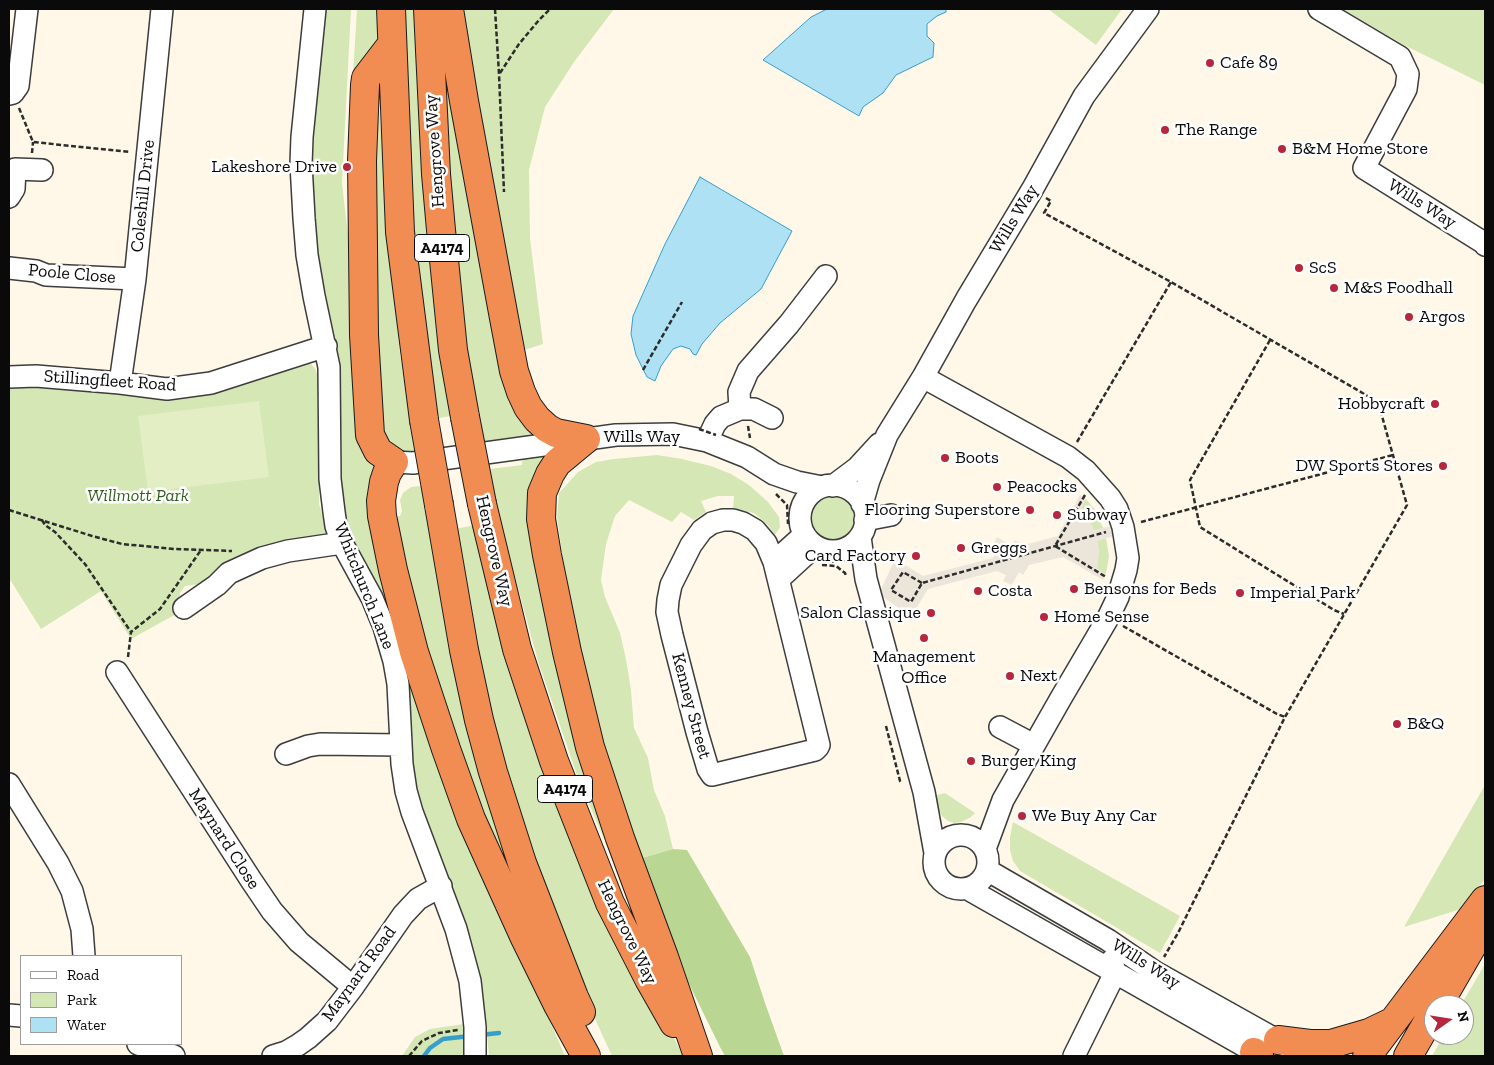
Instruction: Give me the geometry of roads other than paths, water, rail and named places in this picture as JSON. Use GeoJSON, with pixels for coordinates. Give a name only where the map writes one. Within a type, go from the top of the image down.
{"type":"FeatureCollection","features":[{"type":"Feature","properties":{"kind":"highway","name":"A4174"},"geometry":{"type":"LineString","coordinates":[[391,9],[400,232],[424,420],[464,650],[480,720],[509,825],[536,903],[574,997],[603,1056]]}},
{"type":"Feature","properties":{"kind":"highway","name":"Hengrove Way"},"geometry":{"type":"LineString","coordinates":[[428,9],[440,230],[453,350],[482,504],[517,649],[554,761],[610,903],[663,1004],[696,1056]]}},
{"type":"Feature","properties":{"kind":"highway"},"geometry":{"type":"LineString","coordinates":[[449,9],[514,371],[521,392],[533,413],[547,428],[586,439]]}},
{"type":"Feature","properties":{"kind":"highway"},"geometry":{"type":"LineString","coordinates":[[392,44],[366,78],[362,161],[364,335],[370,435],[378,452],[394,462],[384,482],[381,501],[382,516],[393,570],[417,661],[471,819],[524,936],[586,1056]]}},
{"type":"Feature","properties":{"kind":"highway"},"geometry":{"type":"LineString","coordinates":[[586,439],[557,463],[542,493],[541,519],[547,555],[567,652],[590,747],[620,838],[664,957],[696,1056]]}},
{"type":"Feature","properties":{"kind":"highway"},"geometry":{"type":"LineString","coordinates":[[1367,1056],[1485,900]]}},
{"type":"Feature","properties":{"kind":"highway"},"geometry":{"type":"LineString","coordinates":[[1444,995],[1485,923]]}},
{"type":"Feature","properties":{"kind":"highway"},"geometry":{"type":"LineString","coordinates":[[1263,1051],[1310,1044],[1330,1044],[1369,1033],[1394,1021]]}},
{"type":"Feature","properties":{"kind":"highway"},"geometry":{"type":"LineString","coordinates":[[1408,1056],[1424,1028]]}},
{"type":"Feature","properties":{"kind":"street"},"geometry":{"type":"LineString","coordinates":[[11,94],[18,86],[27,9]]}},
{"type":"Feature","properties":{"kind":"street","name":"Coleshill Drive"},"geometry":{"type":"LineString","coordinates":[[120,383],[135,280],[162,9]]}},
{"type":"Feature","properties":{"kind":"street","name":"Whitchurch Lane"},"geometry":{"type":"LineString","coordinates":[[315,9],[302,137],[302,182],[307,255],[330,367],[330,479],[336,526],[342,543],[372,598],[384,627],[394,661],[398,684],[400,745],[406,791],[412,812],[456,929],[470,981],[475,1029],[475,1054]]}},
{"type":"Feature","properties":{"kind":"street","name":"Wills Way"},"geometry":{"type":"LineString","coordinates":[[862,520],[869,480],[888,435],[1032,190],[1084,96],[1148,9]]}},
{"type":"Feature","properties":{"kind":"street","name":"Wills Way"},"geometry":{"type":"LineString","coordinates":[[1319,9],[1400,57],[1408,74],[1406,89],[1364,168],[1485,245]]}},
{"type":"Feature","properties":{"kind":"street"},"geometry":{"type":"LineString","coordinates":[[9,197],[14,189],[15,169],[42,170]]}},
{"type":"Feature","properties":{"kind":"street","name":"Poole Close"},"geometry":{"type":"LineString","coordinates":[[9,268],[46,275],[135,280]]}},
{"type":"Feature","properties":{"kind":"street"},"geometry":{"type":"LineString","coordinates":[[740,409],[739,392],[748,371],[789,324],[826,276]]}},
{"type":"Feature","properties":{"kind":"street","name":"Stillingfleet Road"},"geometry":{"type":"LineString","coordinates":[[9,377],[36,376],[167,389],[211,383],[326,346]]}},
{"type":"Feature","properties":{"kind":"street"},"geometry":{"type":"LineString","coordinates":[[923,377],[1068,457],[1086,471],[1110,498],[1123,527],[1128,558],[1118,597],[1108,618],[1003,800],[986,860],[983,879],[968,889],[958,890],[942,882],[935,869],[935,853],[940,844],[956,835],[1003,800]]}},
{"type":"Feature","properties":{"kind":"street"},"geometry":{"type":"LineString","coordinates":[[707,435],[721,417],[740,409],[754,409],[772,418]]}},
{"type":"Feature","properties":{"kind":"street","name":"Wills Way"},"geometry":{"type":"LineString","coordinates":[[394,462],[413,463],[616,435],[707,435],[747,456],[774,474],[797,482],[844,488],[854,494],[862,520],[866,579],[927,807],[935,853]]}},
{"type":"Feature","properties":{"kind":"street","name":"Wills Way"},"geometry":{"type":"LineString","coordinates":[[806,533],[801,508],[806,499],[813,492],[857,468],[888,435]]}},
{"type":"Feature","properties":{"kind":"street","name":"Wills Way"},"geometry":{"type":"LineString","coordinates":[[774,474],[790,494],[806,533]]}},
{"type":"Feature","properties":{"kind":"street"},"geometry":{"type":"LineString","coordinates":[[777,571],[806,533],[824,550],[833,552],[843,550],[849,547],[862,520],[891,515]]}},
{"type":"Feature","properties":{"kind":"street","name":"Kenney Street"},"geometry":{"type":"LineString","coordinates":[[723,520],[743,523],[755,530],[766,543],[777,571],[818,747],[815,750],[712,775],[708,769],[697,732],[672,635],[668,612],[671,585],[691,545],[702,530],[723,520]]}},
{"type":"Feature","properties":{"kind":"street"},"geometry":{"type":"LineString","coordinates":[[184,608],[217,585],[230,572],[262,558],[288,551],[342,543]]}},
{"type":"Feature","properties":{"kind":"street","name":"Wills Way"},"geometry":{"type":"LineString","coordinates":[[843,550],[856,563],[866,579]]}},
{"type":"Feature","properties":{"kind":"street","name":"Maynard Close"},"geometry":{"type":"LineString","coordinates":[[116,672],[272,910],[299,942],[353,987]]}},
{"type":"Feature","properties":{"kind":"street"},"geometry":{"type":"LineString","coordinates":[[1000,727],[1034,745]]}},
{"type":"Feature","properties":{"kind":"street"},"geometry":{"type":"LineString","coordinates":[[286,754],[320,744],[400,745]]}},
{"type":"Feature","properties":{"kind":"street"},"geometry":{"type":"LineString","coordinates":[[9,784],[69,884],[80,916],[84,955]]}},
{"type":"Feature","properties":{"kind":"street","name":"Wills Way"},"geometry":{"type":"LineString","coordinates":[[927,807],[956,835]]}},
{"type":"Feature","properties":{"kind":"street"},"geometry":{"type":"LineString","coordinates":[[956,835],[969,836],[975,839],[986,860]]}},
{"type":"Feature","properties":{"kind":"street","name":"Wills Way"},"geometry":{"type":"LineString","coordinates":[[986,860],[1155,972],[1263,1051]]}},
{"type":"Feature","properties":{"kind":"street","name":"Maynard Road"},"geometry":{"type":"LineString","coordinates":[[273,1056],[286,1052],[298,1045],[327,1021],[403,915],[418,898],[441,886]]}},
{"type":"Feature","properties":{"kind":"street","name":"Wills Way"},"geometry":{"type":"LineString","coordinates":[[968,889],[1115,973],[1263,1051],[1306,1056]]}},
{"type":"Feature","properties":{"kind":"street"},"geometry":{"type":"LineString","coordinates":[[1074,1056],[1115,973],[1108,940]]}},
{"type":"Feature","properties":{"kind":"street"},"geometry":{"type":"LineString","coordinates":[[140,1045],[165,1055]]}},
{"type":"Feature","properties":{"kind":"water"},"geometry":{"type":"Polygon","coordinates":[[[827,9],[946,9],[946,12],[927,24],[927,36],[934,43],[933,57],[896,75],[883,93],[863,107],[859,116],[763,60],[811,17],[827,9]]]}},
{"type":"Feature","properties":{"kind":"water"},"geometry":{"type":"Polygon","coordinates":[[[700,177],[792,231],[761,289],[720,323],[702,344],[696,355],[690,349],[681,346],[673,349],[661,366],[655,381],[647,377],[636,355],[631,334],[633,316],[665,244],[700,177]]]}},
{"type":"Feature","properties":{"kind":"waterway"},"geometry":{"type":"LineString","coordinates":[[480,1035],[499,1033]]}},
{"type":"Feature","properties":{"kind":"waterway"},"geometry":{"type":"LineString","coordinates":[[424,1056],[430,1048],[443,1039],[470,1036]]}},
{"type":"Feature","properties":{"kind":"place","name":"Cafe 89"},"geometry":{"type":"Point","coordinates":[1210,63]}},
{"type":"Feature","properties":{"kind":"place","name":"The Range"},"geometry":{"type":"Point","coordinates":[1165,130]}},
{"type":"Feature","properties":{"kind":"place","name":"B&M Home Store"},"geometry":{"type":"Point","coordinates":[1282,149]}},
{"type":"Feature","properties":{"kind":"place","name":"Lakeshore Drive"},"geometry":{"type":"Point","coordinates":[347,167]}},
{"type":"Feature","properties":{"kind":"place","name":"ScS"},"geometry":{"type":"Point","coordinates":[1299,268]}},
{"type":"Feature","properties":{"kind":"place","name":"M&S Foodhall"},"geometry":{"type":"Point","coordinates":[1334,288]}},
{"type":"Feature","properties":{"kind":"place","name":"Argos"},"geometry":{"type":"Point","coordinates":[1409,317]}},
{"type":"Feature","properties":{"kind":"place","name":"Hobbycraft"},"geometry":{"type":"Point","coordinates":[1435,404]}},
{"type":"Feature","properties":{"kind":"place","name":"Boots"},"geometry":{"type":"Point","coordinates":[945,458]}},
{"type":"Feature","properties":{"kind":"place","name":"DW Sports Stores"},"geometry":{"type":"Point","coordinates":[1443,466]}},
{"type":"Feature","properties":{"kind":"place","name":"Peacocks"},"geometry":{"type":"Point","coordinates":[997,487]}},
{"type":"Feature","properties":{"kind":"place","name":"Flooring Superstore"},"geometry":{"type":"Point","coordinates":[1030,510]}},
{"type":"Feature","properties":{"kind":"place","name":"Subway"},"geometry":{"type":"Point","coordinates":[1057,515]}},
{"type":"Feature","properties":{"kind":"place","name":"Greggs"},"geometry":{"type":"Point","coordinates":[961,548]}},
{"type":"Feature","properties":{"kind":"place","name":"Card Factory"},"geometry":{"type":"Point","coordinates":[916,556]}},
{"type":"Feature","properties":{"kind":"place","name":"Bensons for Beds"},"geometry":{"type":"Point","coordinates":[1074,589]}},
{"type":"Feature","properties":{"kind":"place","name":"Costa"},"geometry":{"type":"Point","coordinates":[978,591]}},
{"type":"Feature","properties":{"kind":"place","name":"Imperial Park"},"geometry":{"type":"Point","coordinates":[1240,593]}},
{"type":"Feature","properties":{"kind":"place","name":"Salon Classique"},"geometry":{"type":"Point","coordinates":[931,613]}},
{"type":"Feature","properties":{"kind":"place","name":"Home Sense"},"geometry":{"type":"Point","coordinates":[1044,617]}},
{"type":"Feature","properties":{"kind":"place","name":"Management Office"},"geometry":{"type":"Point","coordinates":[924,638]}},
{"type":"Feature","properties":{"kind":"place","name":"Next"},"geometry":{"type":"Point","coordinates":[1010,676]}},
{"type":"Feature","properties":{"kind":"place","name":"B&Q"},"geometry":{"type":"Point","coordinates":[1397,724]}},
{"type":"Feature","properties":{"kind":"place","name":"Burger King"},"geometry":{"type":"Point","coordinates":[971,761]}},
{"type":"Feature","properties":{"kind":"place","name":"We Buy Any Car"},"geometry":{"type":"Point","coordinates":[1022,816]}},
{"type":"Feature","properties":{"kind":"park label","name":"Willmott Park"},"geometry":{"type":"Point","coordinates":[138,496]}}]}
